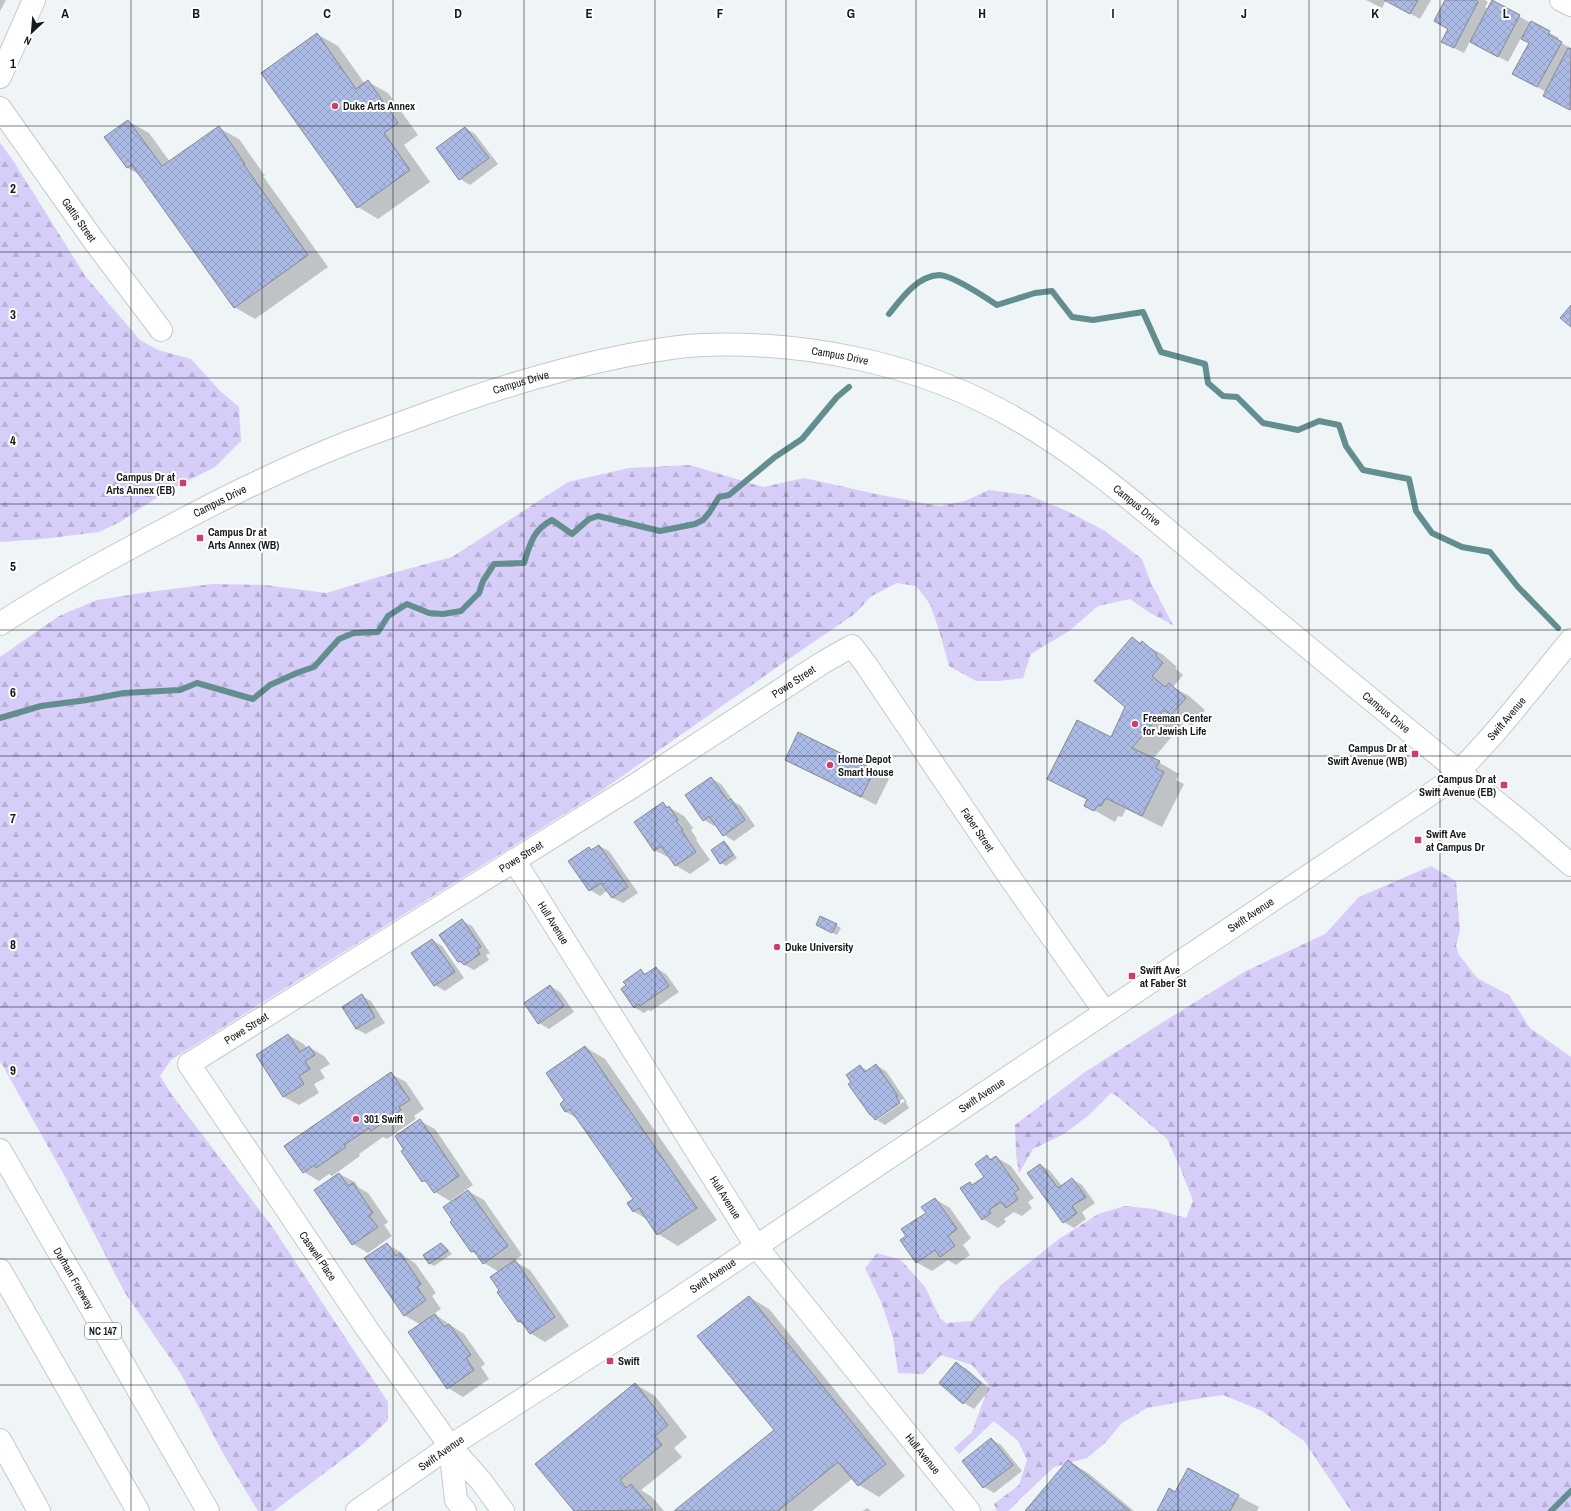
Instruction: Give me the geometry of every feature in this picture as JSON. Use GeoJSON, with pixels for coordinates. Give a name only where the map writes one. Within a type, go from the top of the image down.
{"type":"FeatureCollection","features":[{"type":"Feature","properties":{"kind":"main road"},"geometry":{"type":"LineString","coordinates":[[0,77],[34,0]]}},
{"type":"Feature","properties":{"kind":"main road"},"geometry":{"type":"LineString","coordinates":[[1561,0],[1571,5]]}},
{"type":"Feature","properties":{"kind":"main road","name":"Gattis Street"},"geometry":{"type":"LineString","coordinates":[[0,108],[86,229],[161,330]]}},
{"type":"Feature","properties":{"kind":"main road","name":"Campus Drive"},"geometry":{"type":"LineString","coordinates":[[0,624],[86,572],[189,516],[251,486],[347,443],[478,395],[575,366],[665,348],[702,345],[760,345],[824,353],[895,368],[962,392],[996,408],[1035,430],[1079,460],[1145,512],[1526,826],[1571,866]]}},
{"type":"Feature","properties":{"kind":"main road","name":"Swift Avenue"},"geometry":{"type":"LineString","coordinates":[[357,1511],[450,1446],[642,1323],[1447,783],[1459,772],[1571,640]]}},
{"type":"Feature","properties":{"kind":"main road","name":"Powe Street"},"geometry":{"type":"LineString","coordinates":[[189,1064],[632,787],[822,663],[852,646]]}},
{"type":"Feature","properties":{"kind":"main road","name":"Faber Street"},"geometry":{"type":"LineString","coordinates":[[852,646],[868,666],[1011,879],[1105,1012]]}},
{"type":"Feature","properties":{"kind":"main road","name":"Hull Avenue"},"geometry":{"type":"LineString","coordinates":[[514,860],[756,1246],[969,1511]]}},
{"type":"Feature","properties":{"kind":"main road","name":"Caswell Place"},"geometry":{"type":"LineString","coordinates":[[189,1064],[367,1329],[450,1446],[481,1481],[503,1511]]}},
{"type":"Feature","properties":{"kind":"main road","name":"Durham Freeway"},"geometry":{"type":"LineString","coordinates":[[0,1150],[208,1511]]}},
{"type":"Feature","properties":{"kind":"main road"},"geometry":{"type":"LineString","coordinates":[[0,1270],[138,1511]]}},
{"type":"Feature","properties":{"kind":"main road"},"geometry":{"type":"LineString","coordinates":[[0,1440],[39,1511]]}},
{"type":"Feature","properties":{"kind":"main road"},"geometry":{"type":"LineString","coordinates":[[450,1446],[456,1500],[465,1511]]}},
{"type":"Feature","properties":{"kind":"green space"},"geometry":{"type":"Polygon","coordinates":[[[0,143],[12,159],[86,277],[140,340],[158,350],[191,359],[220,391],[239,407],[241,441],[215,467],[164,493],[120,522],[99,532],[42,539],[0,542],[0,143]]]}},
{"type":"Feature","properties":{"kind":"green space"},"geometry":{"type":"Polygon","coordinates":[[[690,465],[763,487],[804,478],[939,506],[965,501],[989,490],[1029,495],[1069,512],[1105,531],[1142,559],[1151,583],[1173,625],[1150,613],[1130,599],[1098,606],[1069,631],[1031,654],[1023,678],[999,681],[976,681],[949,666],[930,604],[916,586],[897,583],[870,597],[856,613],[601,791],[171,1060],[160,1076],[172,1095],[271,1225],[388,1402],[388,1420],[363,1444],[274,1511],[258,1511],[224,1455],[181,1374],[125,1293],[64,1175],[0,1061],[0,657],[59,616],[97,600],[212,584],[265,585],[327,593],[378,577],[452,557],[568,482],[629,468],[690,465]]]}},
{"type":"Feature","properties":{"kind":"green space"},"geometry":{"type":"Polygon","coordinates":[[[1431,866],[1456,881],[1460,931],[1456,945],[1459,955],[1477,978],[1509,995],[1530,1028],[1571,1057],[1571,1511],[1351,1511],[1304,1441],[1262,1411],[1223,1395],[1147,1408],[1122,1423],[1106,1442],[1087,1458],[1054,1467],[1008,1511],[997,1511],[994,1504],[1019,1485],[1027,1460],[1018,1441],[994,1421],[959,1454],[954,1448],[972,1432],[989,1385],[972,1365],[941,1355],[923,1374],[898,1373],[893,1337],[881,1302],[865,1268],[877,1253],[901,1260],[925,1287],[940,1318],[946,1323],[972,1321],[1001,1285],[1059,1239],[1098,1214],[1125,1206],[1154,1209],[1186,1218],[1193,1201],[1167,1139],[1117,1096],[1111,1093],[1089,1115],[1064,1134],[1033,1149],[1019,1173],[1016,1154],[1015,1125],[1085,1072],[1244,972],[1325,934],[1359,897],[1431,866]]]}},
{"type":"Feature","properties":{"kind":"building"},"geometry":{"type":"Polygon","coordinates":[[[1384,0],[1418,0],[1410,14],[1384,0]]]}},
{"type":"Feature","properties":{"kind":"building"},"geometry":{"type":"Polygon","coordinates":[[[1445,0],[1476,0],[1478,2],[1454,48],[1441,42],[1448,29],[1434,21],[1445,0]]]}},
{"type":"Feature","properties":{"kind":"building"},"geometry":{"type":"Polygon","coordinates":[[[1492,0],[1520,15],[1498,57],[1470,42],[1492,0]]]}},
{"type":"Feature","properties":{"kind":"building"},"geometry":{"type":"Polygon","coordinates":[[[1531,21],[1550,31],[1548,34],[1562,42],[1537,87],[1512,74],[1529,43],[1521,39],[1531,21]]]}},
{"type":"Feature","properties":{"kind":"building","name":"Duke Arts Annex"},"geometry":{"type":"Polygon","coordinates":[[[317,33],[356,89],[368,80],[398,123],[384,133],[410,170],[357,208],[261,73],[317,33]]]}},
{"type":"Feature","properties":{"kind":"building"},"geometry":{"type":"Polygon","coordinates":[[[1568,48],[1571,49],[1570,110],[1543,96],[1568,48]]]}},
{"type":"Feature","properties":{"kind":"building"},"geometry":{"type":"Polygon","coordinates":[[[128,120],[162,166],[219,126],[245,164],[244,165],[308,255],[234,308],[132,165],[127,168],[104,137],[128,120]]]}},
{"type":"Feature","properties":{"kind":"building"},"geometry":{"type":"Polygon","coordinates":[[[465,127],[489,158],[459,180],[436,148],[465,127]]]}},
{"type":"Feature","properties":{"kind":"building"},"geometry":{"type":"Polygon","coordinates":[[[1571,305],[1571,327],[1560,318],[1571,305]]]}},
{"type":"Feature","properties":{"kind":"building","name":"Freeman Center for Jewish Life"},"geometry":{"type":"Polygon","coordinates":[[[1132,637],[1140,644],[1142,641],[1157,654],[1156,656],[1163,663],[1152,676],[1165,687],[1169,683],[1186,698],[1171,715],[1164,710],[1132,748],[1160,761],[1156,768],[1164,772],[1142,816],[1106,798],[1101,806],[1098,805],[1094,811],[1084,806],[1087,799],[1047,779],[1077,720],[1111,737],[1125,707],[1094,681],[1132,637]]]}},
{"type":"Feature","properties":{"kind":"building","name":"Home Depot Smart House"},"geometry":{"type":"Polygon","coordinates":[[[798,732],[875,770],[861,797],[785,760],[798,732]]]}},
{"type":"Feature","properties":{"kind":"building"},"geometry":{"type":"Polygon","coordinates":[[[711,777],[728,801],[731,799],[745,820],[723,836],[709,816],[703,821],[685,795],[711,777]]]}},
{"type":"Feature","properties":{"kind":"building"},"geometry":{"type":"Polygon","coordinates":[[[663,802],[667,808],[669,806],[678,820],[676,821],[696,852],[675,866],[661,846],[654,851],[634,822],[663,802]]]}},
{"type":"Feature","properties":{"kind":"building"},"geometry":{"type":"Polygon","coordinates":[[[724,841],[733,855],[720,864],[711,850],[724,841]]]}},
{"type":"Feature","properties":{"kind":"building"},"geometry":{"type":"Polygon","coordinates":[[[599,845],[628,887],[612,898],[601,883],[589,891],[568,861],[589,847],[591,850],[599,845]]]}},
{"type":"Feature","properties":{"kind":"building"},"geometry":{"type":"Polygon","coordinates":[[[820,916],[837,924],[832,933],[816,925],[820,916]]]}},
{"type":"Feature","properties":{"kind":"building"},"geometry":{"type":"Polygon","coordinates":[[[462,919],[481,947],[477,949],[480,954],[464,965],[460,961],[458,962],[439,935],[462,919]]]}},
{"type":"Feature","properties":{"kind":"building"},"geometry":{"type":"Polygon","coordinates":[[[432,939],[455,972],[434,986],[411,953],[432,939]]]}},
{"type":"Feature","properties":{"kind":"building"},"geometry":{"type":"Polygon","coordinates":[[[656,967],[669,986],[640,1006],[639,1004],[634,1008],[621,989],[626,985],[623,982],[641,969],[644,975],[656,967]]]}},
{"type":"Feature","properties":{"kind":"building"},"geometry":{"type":"Polygon","coordinates":[[[550,985],[564,1006],[538,1024],[524,1003],[550,985]]]}},
{"type":"Feature","properties":{"kind":"building"},"geometry":{"type":"Polygon","coordinates":[[[362,994],[375,1017],[356,1029],[342,1007],[362,994]]]}},
{"type":"Feature","properties":{"kind":"building"},"geometry":{"type":"Polygon","coordinates":[[[288,1034],[300,1052],[309,1046],[315,1055],[305,1061],[310,1069],[299,1076],[304,1084],[283,1097],[256,1055],[288,1034]]]}},
{"type":"Feature","properties":{"kind":"building"},"geometry":{"type":"Polygon","coordinates":[[[585,1046],[697,1208],[657,1235],[639,1208],[633,1212],[627,1203],[633,1199],[570,1109],[565,1112],[560,1104],[564,1100],[546,1073],[585,1046]]]}},
{"type":"Feature","properties":{"kind":"building"},"geometry":{"type":"Polygon","coordinates":[[[876,1064],[898,1096],[896,1097],[900,1103],[875,1120],[848,1084],[851,1082],[846,1075],[860,1065],[865,1072],[876,1064]]]}},
{"type":"Feature","properties":{"kind":"building","name":"301 Swift"},"geometry":{"type":"Polygon","coordinates":[[[391,1072],[410,1100],[399,1107],[401,1110],[371,1131],[369,1128],[344,1145],[346,1147],[316,1168],[314,1165],[303,1173],[284,1146],[391,1072]]]}},
{"type":"Feature","properties":{"kind":"building"},"geometry":{"type":"Polygon","coordinates":[[[420,1119],[459,1176],[434,1193],[425,1180],[422,1182],[401,1151],[404,1150],[395,1136],[420,1119]]]}},
{"type":"Feature","properties":{"kind":"building"},"geometry":{"type":"Polygon","coordinates":[[[987,1155],[990,1160],[996,1156],[1019,1189],[1014,1193],[1018,1199],[1006,1208],[1001,1202],[989,1210],[991,1213],[982,1220],[960,1188],[970,1182],[972,1185],[984,1177],[975,1164],[987,1155]]]}},
{"type":"Feature","properties":{"kind":"building"},"geometry":{"type":"Polygon","coordinates":[[[1040,1164],[1058,1188],[1072,1178],[1086,1197],[1072,1206],[1077,1213],[1063,1223],[1027,1173],[1040,1164]]]}},
{"type":"Feature","properties":{"kind":"building"},"geometry":{"type":"Polygon","coordinates":[[[339,1173],[348,1186],[353,1183],[373,1213],[369,1216],[378,1227],[352,1245],[314,1190],[339,1173]]]}},
{"type":"Feature","properties":{"kind":"building"},"geometry":{"type":"Polygon","coordinates":[[[468,1190],[508,1246],[483,1264],[474,1251],[471,1252],[450,1222],[452,1220],[443,1207],[468,1190]]]}},
{"type":"Feature","properties":{"kind":"building"},"geometry":{"type":"Polygon","coordinates":[[[935,1198],[957,1229],[948,1236],[955,1246],[940,1257],[935,1250],[916,1263],[900,1240],[906,1236],[901,1229],[926,1213],[921,1207],[935,1198]]]}},
{"type":"Feature","properties":{"kind":"building"},"geometry":{"type":"Polygon","coordinates":[[[387,1243],[396,1256],[400,1253],[421,1284],[417,1287],[426,1300],[404,1316],[364,1258],[387,1243]]]}},
{"type":"Feature","properties":{"kind":"building"},"geometry":{"type":"Polygon","coordinates":[[[441,1243],[448,1251],[429,1264],[423,1255],[441,1243]]]}},
{"type":"Feature","properties":{"kind":"building"},"geometry":{"type":"Polygon","coordinates":[[[515,1260],[555,1317],[530,1334],[521,1321],[518,1322],[497,1292],[499,1290],[490,1277],[515,1260]]]}},
{"type":"Feature","properties":{"kind":"building"},"geometry":{"type":"Polygon","coordinates":[[[749,1296],[886,1464],[858,1486],[838,1462],[778,1511],[674,1511],[774,1430],[697,1336],[749,1296]]]}},
{"type":"Feature","properties":{"kind":"building"},"geometry":{"type":"Polygon","coordinates":[[[435,1314],[444,1327],[449,1324],[471,1355],[466,1358],[474,1370],[447,1389],[408,1332],[435,1314]]]}},
{"type":"Feature","properties":{"kind":"building"},"geometry":{"type":"Polygon","coordinates":[[[956,1362],[981,1383],[963,1404],[939,1383],[956,1362]]]}},
{"type":"Feature","properties":{"kind":"building"},"geometry":{"type":"Polygon","coordinates":[[[635,1383],[668,1425],[655,1436],[662,1445],[620,1480],[626,1488],[631,1484],[653,1510],[574,1511],[535,1464],[635,1383]]]}},
{"type":"Feature","properties":{"kind":"building"},"geometry":{"type":"Polygon","coordinates":[[[991,1438],[1013,1465],[983,1488],[962,1461],[991,1438]]]}},
{"type":"Feature","properties":{"kind":"building"},"geometry":{"type":"Polygon","coordinates":[[[1068,1460],[1130,1511],[1025,1511],[1068,1460]]]}},
{"type":"Feature","properties":{"kind":"building"},"geometry":{"type":"Polygon","coordinates":[[[1188,1468],[1239,1495],[1230,1511],[1157,1511],[1169,1488],[1175,1492],[1188,1468]]]}},
{"type":"Feature","properties":{"kind":"waterway"},"geometry":{"type":"LineString","coordinates":[[889,314],[910,289],[924,279],[939,275],[960,282],[997,305],[1035,293],[1052,291],[1072,317],[1093,320],[1143,312],[1161,352],[1205,364],[1208,383],[1223,396],[1237,397],[1263,423],[1298,430],[1319,421],[1339,425],[1346,446],[1363,470],[1409,479],[1416,511],[1432,533],[1462,547],[1490,552],[1518,587],[1558,628]]}},
{"type":"Feature","properties":{"kind":"waterway"},"geometry":{"type":"LineString","coordinates":[[0,718],[41,706],[124,693],[180,690],[197,683],[253,699],[270,685],[314,667],[339,639],[354,633],[378,632],[388,616],[407,604],[429,613],[443,614],[461,611],[479,593],[483,581],[494,564],[524,563],[530,544],[536,533],[540,528],[552,520],[572,534],[589,519],[598,516],[660,531],[695,524],[703,520],[719,497],[729,495],[775,457],[802,439],[837,397],[849,387]]}},
{"type":"Feature","properties":{"kind":"waterway"},"geometry":{"type":"LineString","coordinates":[[1551,1511],[1571,1491]]}},
{"type":"Feature","properties":{"kind":"place","name":"Duke Arts Annex"},"geometry":{"type":"Point","coordinates":[335,106]}},
{"type":"Feature","properties":{"kind":"place","name":"Campus Dr at Arts Annex (EB)"},"geometry":{"type":"Point","coordinates":[183,483]}},
{"type":"Feature","properties":{"kind":"place","name":"Campus Dr at Arts Annex (WB)"},"geometry":{"type":"Point","coordinates":[200,538]}},
{"type":"Feature","properties":{"kind":"place","name":"Freeman Center for Jewish Life"},"geometry":{"type":"Point","coordinates":[1135,724]}},
{"type":"Feature","properties":{"kind":"place","name":"Campus Dr at Swift Avenue (WB)"},"geometry":{"type":"Point","coordinates":[1415,754]}},
{"type":"Feature","properties":{"kind":"place","name":"Home Depot Smart House"},"geometry":{"type":"Point","coordinates":[830,765]}},
{"type":"Feature","properties":{"kind":"place","name":"Campus Dr at Swift Avenue (EB)"},"geometry":{"type":"Point","coordinates":[1504,785]}},
{"type":"Feature","properties":{"kind":"place","name":"Swift Ave at Campus Dr"},"geometry":{"type":"Point","coordinates":[1418,840]}},
{"type":"Feature","properties":{"kind":"place","name":"Duke University"},"geometry":{"type":"Point","coordinates":[777,947]}},
{"type":"Feature","properties":{"kind":"place","name":"Swift Ave at Faber St"},"geometry":{"type":"Point","coordinates":[1132,976]}},
{"type":"Feature","properties":{"kind":"place","name":"301 Swift"},"geometry":{"type":"Point","coordinates":[356,1119]}},
{"type":"Feature","properties":{"kind":"place","name":"Swift"},"geometry":{"type":"Point","coordinates":[610,1361]}}]}
